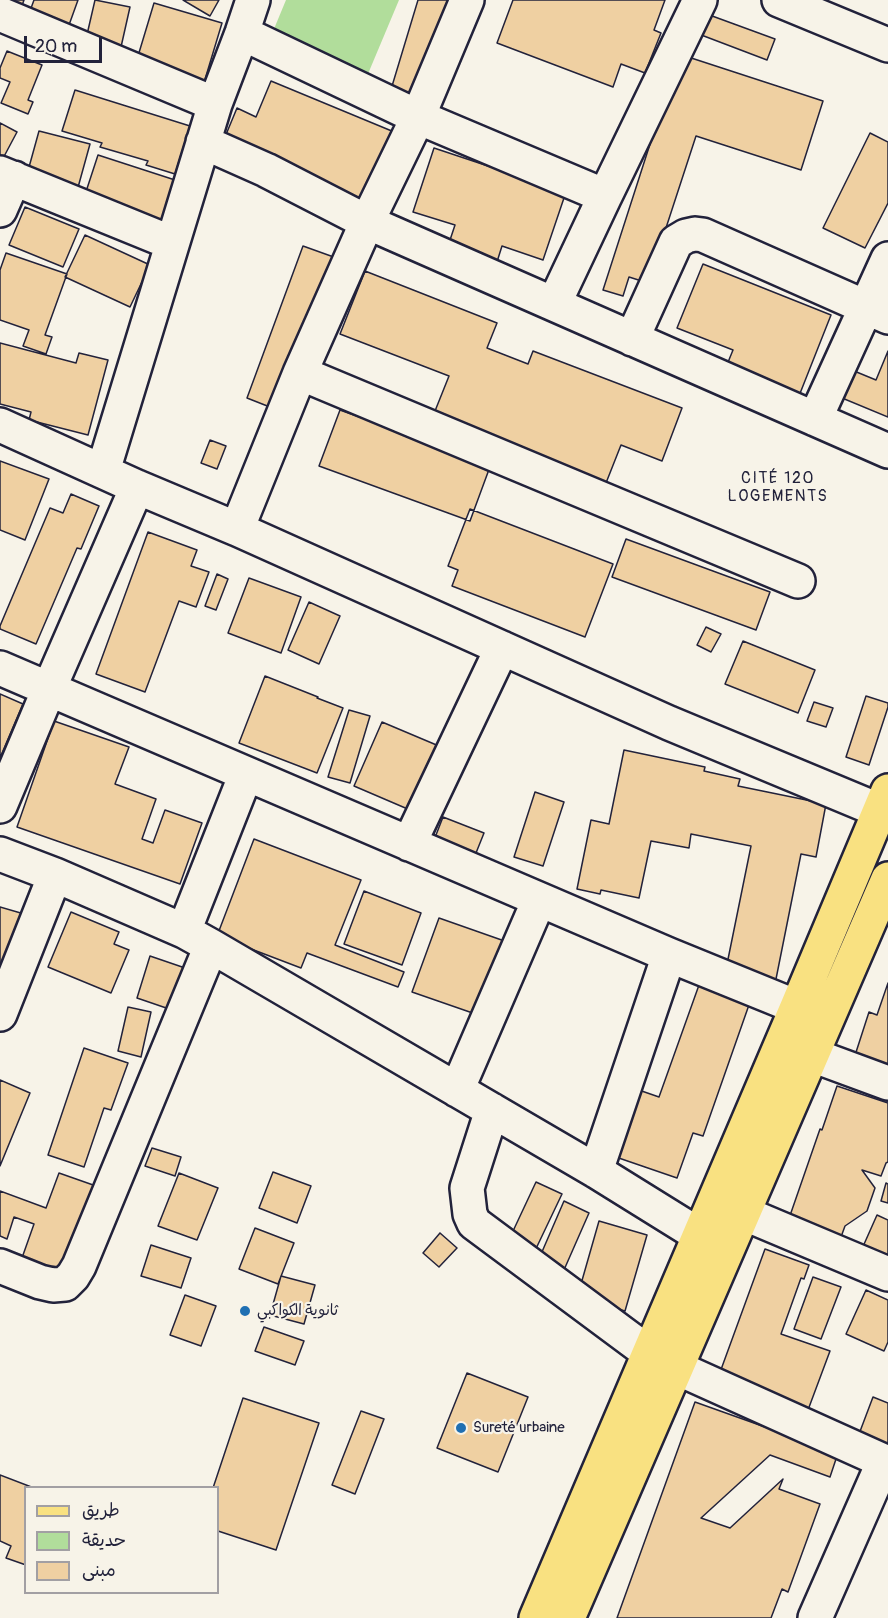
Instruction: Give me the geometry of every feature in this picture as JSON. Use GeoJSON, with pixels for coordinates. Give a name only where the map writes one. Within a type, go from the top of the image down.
{"type":"FeatureCollection","features":[{"type":"Feature","properties":{"kind":"main road"},"geometry":{"type":"LineString","coordinates":[[568,1618],[663,1361],[699,1235],[885,805]]}},
{"type":"Feature","properties":{"kind":"main road"},"geometry":{"type":"LineString","coordinates":[[536,1618],[663,1361],[743,1213],[885,896]]}},
{"type":"Feature","properties":{"kind":"street"},"geometry":{"type":"LineString","coordinates":[[103,471],[215,104],[252,0]]}},
{"type":"Feature","properties":{"kind":"street"},"geometry":{"type":"LineString","coordinates":[[237,529],[300,373],[418,117],[467,0]]}},
{"type":"Feature","properties":{"kind":"street"},"geometry":{"type":"LineString","coordinates":[[554,304],[700,0]]}},
{"type":"Feature","properties":{"kind":"street"},"geometry":{"type":"LineString","coordinates":[[779,0],[888,45]]}},
{"type":"Feature","properties":{"kind":"street"},"geometry":{"type":"LineString","coordinates":[[0,14],[215,104]]}},
{"type":"Feature","properties":{"kind":"street"},"geometry":{"type":"LineString","coordinates":[[242,33],[418,117],[605,196]]}},
{"type":"Feature","properties":{"kind":"street"},"geometry":{"type":"LineString","coordinates":[[203,142],[266,170],[368,222],[888,451]]}},
{"type":"Feature","properties":{"kind":"street"},"geometry":{"type":"LineString","coordinates":[[0,210],[7,176],[172,243]]}},
{"type":"Feature","properties":{"kind":"street"},"geometry":{"type":"LineString","coordinates":[[632,339],[676,242],[695,234],[877,312]]}},
{"type":"Feature","properties":{"kind":"street"},"geometry":{"type":"LineString","coordinates":[[815,419],[877,312],[888,259]]}},
{"type":"Feature","properties":{"kind":"street"},"geometry":{"type":"LineString","coordinates":[[300,373],[798,580]]}},
{"type":"Feature","properties":{"kind":"street"},"geometry":{"type":"LineString","coordinates":[[0,425],[669,723],[885,805]]}},
{"type":"Feature","properties":{"kind":"street"},"geometry":{"type":"LineString","coordinates":[[0,806],[137,487]]}},
{"type":"Feature","properties":{"kind":"street"},"geometry":{"type":"LineString","coordinates":[[410,844],[502,648]]}},
{"type":"Feature","properties":{"kind":"street"},"geometry":{"type":"LineString","coordinates":[[0,668],[539,900],[797,1007]]}},
{"type":"Feature","properties":{"kind":"street"},"geometry":{"type":"LineString","coordinates":[[0,1266],[39,1282],[53,1285],[65,1284],[79,1266],[198,938],[246,774]]}},
{"type":"Feature","properties":{"kind":"street"},"geometry":{"type":"LineString","coordinates":[[0,854],[55,875],[198,938],[596,1171],[699,1235]]}},
{"type":"Feature","properties":{"kind":"street"},"geometry":{"type":"LineString","coordinates":[[0,1014],[55,875]]}},
{"type":"Feature","properties":{"kind":"street"},"geometry":{"type":"LineString","coordinates":[[457,1089],[539,900]]}},
{"type":"Feature","properties":{"kind":"street"},"geometry":{"type":"LineString","coordinates":[[596,1171],[669,955]]}},
{"type":"Feature","properties":{"kind":"street"},"geometry":{"type":"LineString","coordinates":[[812,1055],[888,1083]]}},
{"type":"Feature","properties":{"kind":"street"},"geometry":{"type":"LineString","coordinates":[[492,1110],[467,1188],[470,1214],[474,1223],[663,1361],[886,1462],[815,1618]]}},
{"type":"Feature","properties":{"kind":"street"},"geometry":{"type":"LineString","coordinates":[[743,1213],[888,1274]]}},
{"type":"Feature","properties":{"kind":"green space"},"geometry":{"type":"Polygon","coordinates":[[[286,0],[399,0],[365,81],[269,41],[286,0]]]}},
{"type":"Feature","properties":{"kind":"building"},"geometry":{"type":"Polygon","coordinates":[[[0,0],[24,0],[20,11],[0,0]]]}},
{"type":"Feature","properties":{"kind":"building"},"geometry":{"type":"Polygon","coordinates":[[[34,0],[78,0],[69,25],[30,11],[34,0]]]}},
{"type":"Feature","properties":{"kind":"building"},"geometry":{"type":"Polygon","coordinates":[[[95,0],[130,7],[121,47],[86,39],[95,0]]]}},
{"type":"Feature","properties":{"kind":"building"},"geometry":{"type":"Polygon","coordinates":[[[183,0],[219,0],[210,16],[183,0]]]}},
{"type":"Feature","properties":{"kind":"building"},"geometry":{"type":"Polygon","coordinates":[[[418,0],[459,0],[424,118],[386,106],[418,0]]]}},
{"type":"Feature","properties":{"kind":"building"},"geometry":{"type":"Polygon","coordinates":[[[513,0],[665,0],[654,30],[661,33],[645,73],[621,64],[613,87],[497,43],[513,0]]]}},
{"type":"Feature","properties":{"kind":"building"},"geometry":{"type":"Polygon","coordinates":[[[154,3],[222,23],[203,86],[135,66],[154,3]]]}},
{"type":"Feature","properties":{"kind":"building"},"geometry":{"type":"Polygon","coordinates":[[[704,13],[775,39],[767,60],[696,33],[704,13]]]}},
{"type":"Feature","properties":{"kind":"building"},"geometry":{"type":"Polygon","coordinates":[[[7,51],[42,65],[28,100],[33,102],[28,114],[1,103],[10,82],[0,78],[0,68],[7,51]]]}},
{"type":"Feature","properties":{"kind":"building"},"geometry":{"type":"Polygon","coordinates":[[[679,54],[823,101],[801,170],[696,136],[648,283],[629,277],[623,296],[603,290],[679,54]]]}},
{"type":"Feature","properties":{"kind":"building"},"geometry":{"type":"Polygon","coordinates":[[[271,81],[399,134],[367,210],[220,149],[237,108],[256,117],[271,81]]]}},
{"type":"Feature","properties":{"kind":"building"},"geometry":{"type":"Polygon","coordinates":[[[75,90],[190,126],[175,174],[146,165],[148,161],[100,147],[102,143],[62,131],[75,90]]]}},
{"type":"Feature","properties":{"kind":"building"},"geometry":{"type":"Polygon","coordinates":[[[0,123],[17,132],[0,164],[0,123]]]}},
{"type":"Feature","properties":{"kind":"building"},"geometry":{"type":"Polygon","coordinates":[[[39,131],[90,144],[77,191],[26,178],[39,131]]]}},
{"type":"Feature","properties":{"kind":"building"},"geometry":{"type":"Polygon","coordinates":[[[870,133],[888,142],[888,203],[865,248],[823,228],[870,133]]]}},
{"type":"Feature","properties":{"kind":"building"},"geometry":{"type":"Polygon","coordinates":[[[434,148],[566,192],[543,260],[502,246],[496,265],[447,249],[455,225],[413,212],[434,148]]]}},
{"type":"Feature","properties":{"kind":"building"},"geometry":{"type":"Polygon","coordinates":[[[98,155],[175,180],[157,235],[80,210],[98,155]]]}},
{"type":"Feature","properties":{"kind":"building"},"geometry":{"type":"Polygon","coordinates":[[[25,207],[79,229],[63,267],[9,245],[25,207]]]}},
{"type":"Feature","properties":{"kind":"building"},"geometry":{"type":"Polygon","coordinates":[[[85,235],[150,265],[130,307],[65,277],[85,235]]]}},
{"type":"Feature","properties":{"kind":"building"},"geometry":{"type":"Polygon","coordinates":[[[303,246],[342,260],[285,413],[247,398],[303,246]]]}},
{"type":"Feature","properties":{"kind":"building"},"geometry":{"type":"Polygon","coordinates":[[[6,253],[67,274],[45,335],[52,337],[46,354],[23,346],[29,330],[0,320],[0,270],[6,253]]]}},
{"type":"Feature","properties":{"kind":"building"},"geometry":{"type":"Polygon","coordinates":[[[703,264],[831,315],[797,401],[724,372],[733,350],[677,328],[703,264]]]}},
{"type":"Feature","properties":{"kind":"building"},"geometry":{"type":"Polygon","coordinates":[[[365,271],[497,323],[487,348],[528,364],[533,351],[682,408],[662,461],[621,445],[606,483],[433,416],[449,376],[340,334],[365,271]]]}},
{"type":"Feature","properties":{"kind":"building"},"geometry":{"type":"Polygon","coordinates":[[[0,343],[76,363],[79,353],[108,360],[88,435],[29,420],[31,412],[0,404],[0,343]]]}},
{"type":"Feature","properties":{"kind":"building"},"geometry":{"type":"Polygon","coordinates":[[[888,351],[888,417],[830,393],[842,366],[876,380],[888,351]]]}},
{"type":"Feature","properties":{"kind":"building"},"geometry":{"type":"Polygon","coordinates":[[[340,410],[491,464],[470,521],[319,466],[340,410]]]}},
{"type":"Feature","properties":{"kind":"building"},"geometry":{"type":"Polygon","coordinates":[[[210,440],[226,446],[217,469],[201,463],[210,440]]]}},
{"type":"Feature","properties":{"kind":"building"},"geometry":{"type":"Polygon","coordinates":[[[0,461],[49,479],[25,540],[0,530],[0,461]]]}},
{"type":"Feature","properties":{"kind":"building"},"geometry":{"type":"Polygon","coordinates":[[[71,494],[99,506],[81,549],[77,548],[36,644],[0,629],[0,626],[50,508],[63,513],[71,494]]]}},
{"type":"Feature","properties":{"kind":"building"},"geometry":{"type":"Polygon","coordinates":[[[470,509],[613,564],[585,637],[452,586],[458,570],[448,566],[470,509]]]}},
{"type":"Feature","properties":{"kind":"building"},"geometry":{"type":"Polygon","coordinates":[[[148,532],[197,550],[191,566],[209,572],[196,607],[179,601],[145,692],[96,674],[148,532]]]}},
{"type":"Feature","properties":{"kind":"building"},"geometry":{"type":"Polygon","coordinates":[[[626,539],[770,592],[756,630],[612,577],[626,539]]]}},
{"type":"Feature","properties":{"kind":"building"},"geometry":{"type":"Polygon","coordinates":[[[217,574],[228,579],[216,610],[205,606],[217,574]]]}},
{"type":"Feature","properties":{"kind":"building"},"geometry":{"type":"Polygon","coordinates":[[[249,578],[301,597],[281,653],[228,633],[249,578]]]}},
{"type":"Feature","properties":{"kind":"building"},"geometry":{"type":"Polygon","coordinates":[[[309,602],[340,616],[319,664],[288,650],[309,602]]]}},
{"type":"Feature","properties":{"kind":"building"},"geometry":{"type":"Polygon","coordinates":[[[706,627],[721,634],[711,652],[697,645],[706,627]]]}},
{"type":"Feature","properties":{"kind":"building"},"geometry":{"type":"Polygon","coordinates":[[[743,641],[815,670],[798,713],[725,684],[743,641]]]}},
{"type":"Feature","properties":{"kind":"building"},"geometry":{"type":"Polygon","coordinates":[[[265,676],[343,708],[317,773],[239,743],[265,676]]]}},
{"type":"Feature","properties":{"kind":"building"},"geometry":{"type":"Polygon","coordinates":[[[0,694],[23,704],[0,758],[0,694]]]}},
{"type":"Feature","properties":{"kind":"building"},"geometry":{"type":"Polygon","coordinates":[[[866,696],[888,703],[869,765],[846,757],[866,696]]]}},
{"type":"Feature","properties":{"kind":"building"},"geometry":{"type":"Polygon","coordinates":[[[814,702],[833,708],[826,727],[807,721],[814,702]]]}},
{"type":"Feature","properties":{"kind":"building"},"geometry":{"type":"Polygon","coordinates":[[[349,710],[370,716],[350,783],[328,777],[349,710]]]}},
{"type":"Feature","properties":{"kind":"building"},"geometry":{"type":"Polygon","coordinates":[[[54,721],[129,747],[115,784],[156,799],[142,839],[153,843],[165,810],[202,823],[180,884],[17,827],[54,721]]]}},
{"type":"Feature","properties":{"kind":"building"},"geometry":{"type":"Polygon","coordinates":[[[382,722],[446,749],[417,813],[354,786],[382,722]]]}},
{"type":"Feature","properties":{"kind":"building"},"geometry":{"type":"Polygon","coordinates":[[[624,750],[705,767],[704,771],[740,779],[738,786],[826,804],[816,857],[801,854],[775,984],[725,974],[751,846],[691,834],[689,848],[651,841],[639,898],[601,890],[600,894],[577,889],[591,820],[609,824],[624,750]]]}},
{"type":"Feature","properties":{"kind":"building"},"geometry":{"type":"Polygon","coordinates":[[[535,792],[564,802],[543,866],[514,857],[535,792]]]}},
{"type":"Feature","properties":{"kind":"building"},"geometry":{"type":"Polygon","coordinates":[[[443,817],[484,833],[470,868],[429,853],[443,817]]]}},
{"type":"Feature","properties":{"kind":"building"},"geometry":{"type":"Polygon","coordinates":[[[254,839],[361,880],[335,945],[404,972],[398,987],[307,953],[301,968],[217,936],[254,839]]]}},
{"type":"Feature","properties":{"kind":"building"},"geometry":{"type":"Polygon","coordinates":[[[364,891],[421,913],[402,965],[344,944],[364,891]]]}},
{"type":"Feature","properties":{"kind":"building"},"geometry":{"type":"Polygon","coordinates":[[[0,907],[31,916],[0,1000],[0,907]]]}},
{"type":"Feature","properties":{"kind":"building"},"geometry":{"type":"Polygon","coordinates":[[[71,912],[119,932],[114,944],[129,950],[111,993],[48,967],[71,912]]]}},
{"type":"Feature","properties":{"kind":"building"},"geometry":{"type":"Polygon","coordinates":[[[439,918],[513,944],[487,1018],[412,992],[439,918]]]}},
{"type":"Feature","properties":{"kind":"building"},"geometry":{"type":"Polygon","coordinates":[[[150,956],[188,969],[175,1011],[137,998],[150,956]]]}},
{"type":"Feature","properties":{"kind":"building"},"geometry":{"type":"Polygon","coordinates":[[[888,983],[888,1090],[848,1077],[869,1012],[877,1015],[888,983]]]}},
{"type":"Feature","properties":{"kind":"building"},"geometry":{"type":"Polygon","coordinates":[[[699,985],[750,1002],[703,1136],[693,1133],[677,1178],[610,1155],[633,1088],[659,1097],[699,985]]]}},
{"type":"Feature","properties":{"kind":"building"},"geometry":{"type":"Polygon","coordinates":[[[128,1007],[151,1012],[141,1057],[118,1051],[128,1007]]]}},
{"type":"Feature","properties":{"kind":"building"},"geometry":{"type":"Polygon","coordinates":[[[84,1048],[128,1063],[111,1110],[104,1108],[84,1167],[48,1155],[84,1048]]]}},
{"type":"Feature","properties":{"kind":"building"},"geometry":{"type":"Polygon","coordinates":[[[0,1080],[30,1093],[0,1166],[0,1080]]]}},
{"type":"Feature","properties":{"kind":"building"},"geometry":{"type":"Polygon","coordinates":[[[837,1086],[888,1103],[888,1162],[881,1176],[862,1170],[875,1188],[867,1211],[845,1226],[837,1248],[785,1230],[837,1086]]]}},
{"type":"Feature","properties":{"kind":"building"},"geometry":{"type":"Polygon","coordinates":[[[152,1148],[181,1157],[175,1176],[145,1166],[152,1148]]]}},
{"type":"Feature","properties":{"kind":"building"},"geometry":{"type":"Polygon","coordinates":[[[273,1172],[311,1186],[297,1223],[259,1208],[273,1172]]]}},
{"type":"Feature","properties":{"kind":"building"},"geometry":{"type":"Polygon","coordinates":[[[59,1173],[96,1186],[60,1287],[17,1272],[34,1224],[14,1217],[7,1239],[0,1236],[0,1191],[46,1208],[59,1173]]]}},
{"type":"Feature","properties":{"kind":"building"},"geometry":{"type":"Polygon","coordinates":[[[179,1173],[218,1188],[197,1240],[158,1226],[179,1173]]]}},
{"type":"Feature","properties":{"kind":"building"},"geometry":{"type":"Polygon","coordinates":[[[536,1182],[562,1194],[532,1257],[506,1246],[536,1182]]]}},
{"type":"Feature","properties":{"kind":"building"},"geometry":{"type":"Polygon","coordinates":[[[886,1183],[888,1184],[888,1203],[881,1201],[886,1183]]]}},
{"type":"Feature","properties":{"kind":"building"},"geometry":{"type":"Polygon","coordinates":[[[564,1201],[589,1213],[560,1279],[535,1268],[564,1201]]]}},
{"type":"Feature","properties":{"kind":"building"},"geometry":{"type":"Polygon","coordinates":[[[877,1215],[888,1220],[888,1273],[857,1260],[877,1215]]]}},
{"type":"Feature","properties":{"kind":"building"},"geometry":{"type":"Polygon","coordinates":[[[599,1221],[647,1235],[625,1311],[577,1298],[599,1221]]]}},
{"type":"Feature","properties":{"kind":"building"},"geometry":{"type":"Polygon","coordinates":[[[255,1228],[294,1243],[278,1284],[239,1269],[255,1228]]]}},
{"type":"Feature","properties":{"kind":"building"},"geometry":{"type":"Polygon","coordinates":[[[440,1233],[457,1248],[439,1267],[423,1253],[440,1233]]]}},
{"type":"Feature","properties":{"kind":"building"},"geometry":{"type":"Polygon","coordinates":[[[151,1245],[191,1258],[181,1288],[141,1276],[151,1245]]]}},
{"type":"Feature","properties":{"kind":"building"},"geometry":{"type":"Polygon","coordinates":[[[765,1249],[809,1265],[804,1279],[801,1278],[781,1334],[830,1351],[805,1418],[715,1386],[765,1249]]]}},
{"type":"Feature","properties":{"kind":"building"},"geometry":{"type":"Polygon","coordinates":[[[281,1276],[315,1285],[304,1324],[270,1315],[281,1276]]]}},
{"type":"Feature","properties":{"kind":"building"},"geometry":{"type":"Polygon","coordinates":[[[813,1277],[841,1287],[821,1339],[794,1329],[813,1277]]]}},
{"type":"Feature","properties":{"kind":"building"},"geometry":{"type":"Polygon","coordinates":[[[866,1290],[888,1300],[888,1342],[884,1351],[846,1334],[866,1290]]]}},
{"type":"Feature","properties":{"kind":"building"},"geometry":{"type":"Polygon","coordinates":[[[185,1295],[216,1306],[201,1346],[170,1335],[185,1295]]]}},
{"type":"Feature","properties":{"kind":"building"},"geometry":{"type":"Polygon","coordinates":[[[264,1327],[304,1341],[295,1365],[255,1351],[264,1327]]]}},
{"type":"Feature","properties":{"kind":"building"},"geometry":{"type":"Polygon","coordinates":[[[467,1373],[528,1397],[498,1472],[437,1448],[467,1373]]]}},
{"type":"Feature","properties":{"kind":"building"},"geometry":{"type":"Polygon","coordinates":[[[873,1397],[888,1403],[888,1454],[856,1442],[873,1397]]]}},
{"type":"Feature","properties":{"kind":"building"},"geometry":{"type":"Polygon","coordinates":[[[243,1398],[319,1423],[276,1550],[219,1531],[219,1486],[214,1486],[243,1398]]]}},
{"type":"Feature","properties":{"kind":"building"},"geometry":{"type":"Polygon","coordinates":[[[695,1402],[838,1453],[830,1477],[770,1455],[701,1518],[730,1528],[783,1479],[779,1489],[820,1504],[788,1592],[782,1589],[771,1618],[617,1618],[695,1402]]]}},
{"type":"Feature","properties":{"kind":"building"},"geometry":{"type":"Polygon","coordinates":[[[361,1411],[384,1419],[355,1494],[332,1485],[361,1411]]]}},
{"type":"Feature","properties":{"kind":"building"},"geometry":{"type":"Polygon","coordinates":[[[0,1475],[29,1486],[24,1486],[24,1564],[6,1558],[11,1546],[0,1541],[0,1475]]]}},
{"type":"Feature","properties":{"kind":"place","name":"ثانوية الكواكبي"},"geometry":{"type":"Point","coordinates":[245,1311]}},
{"type":"Feature","properties":{"kind":"place","name":"Sureté urbaine"},"geometry":{"type":"Point","coordinates":[461,1428]}},
{"type":"Feature","properties":{"kind":"district","name":"CITÉ 120 LOGEMENTS"},"geometry":{"type":"Point","coordinates":[778,488]}}]}
